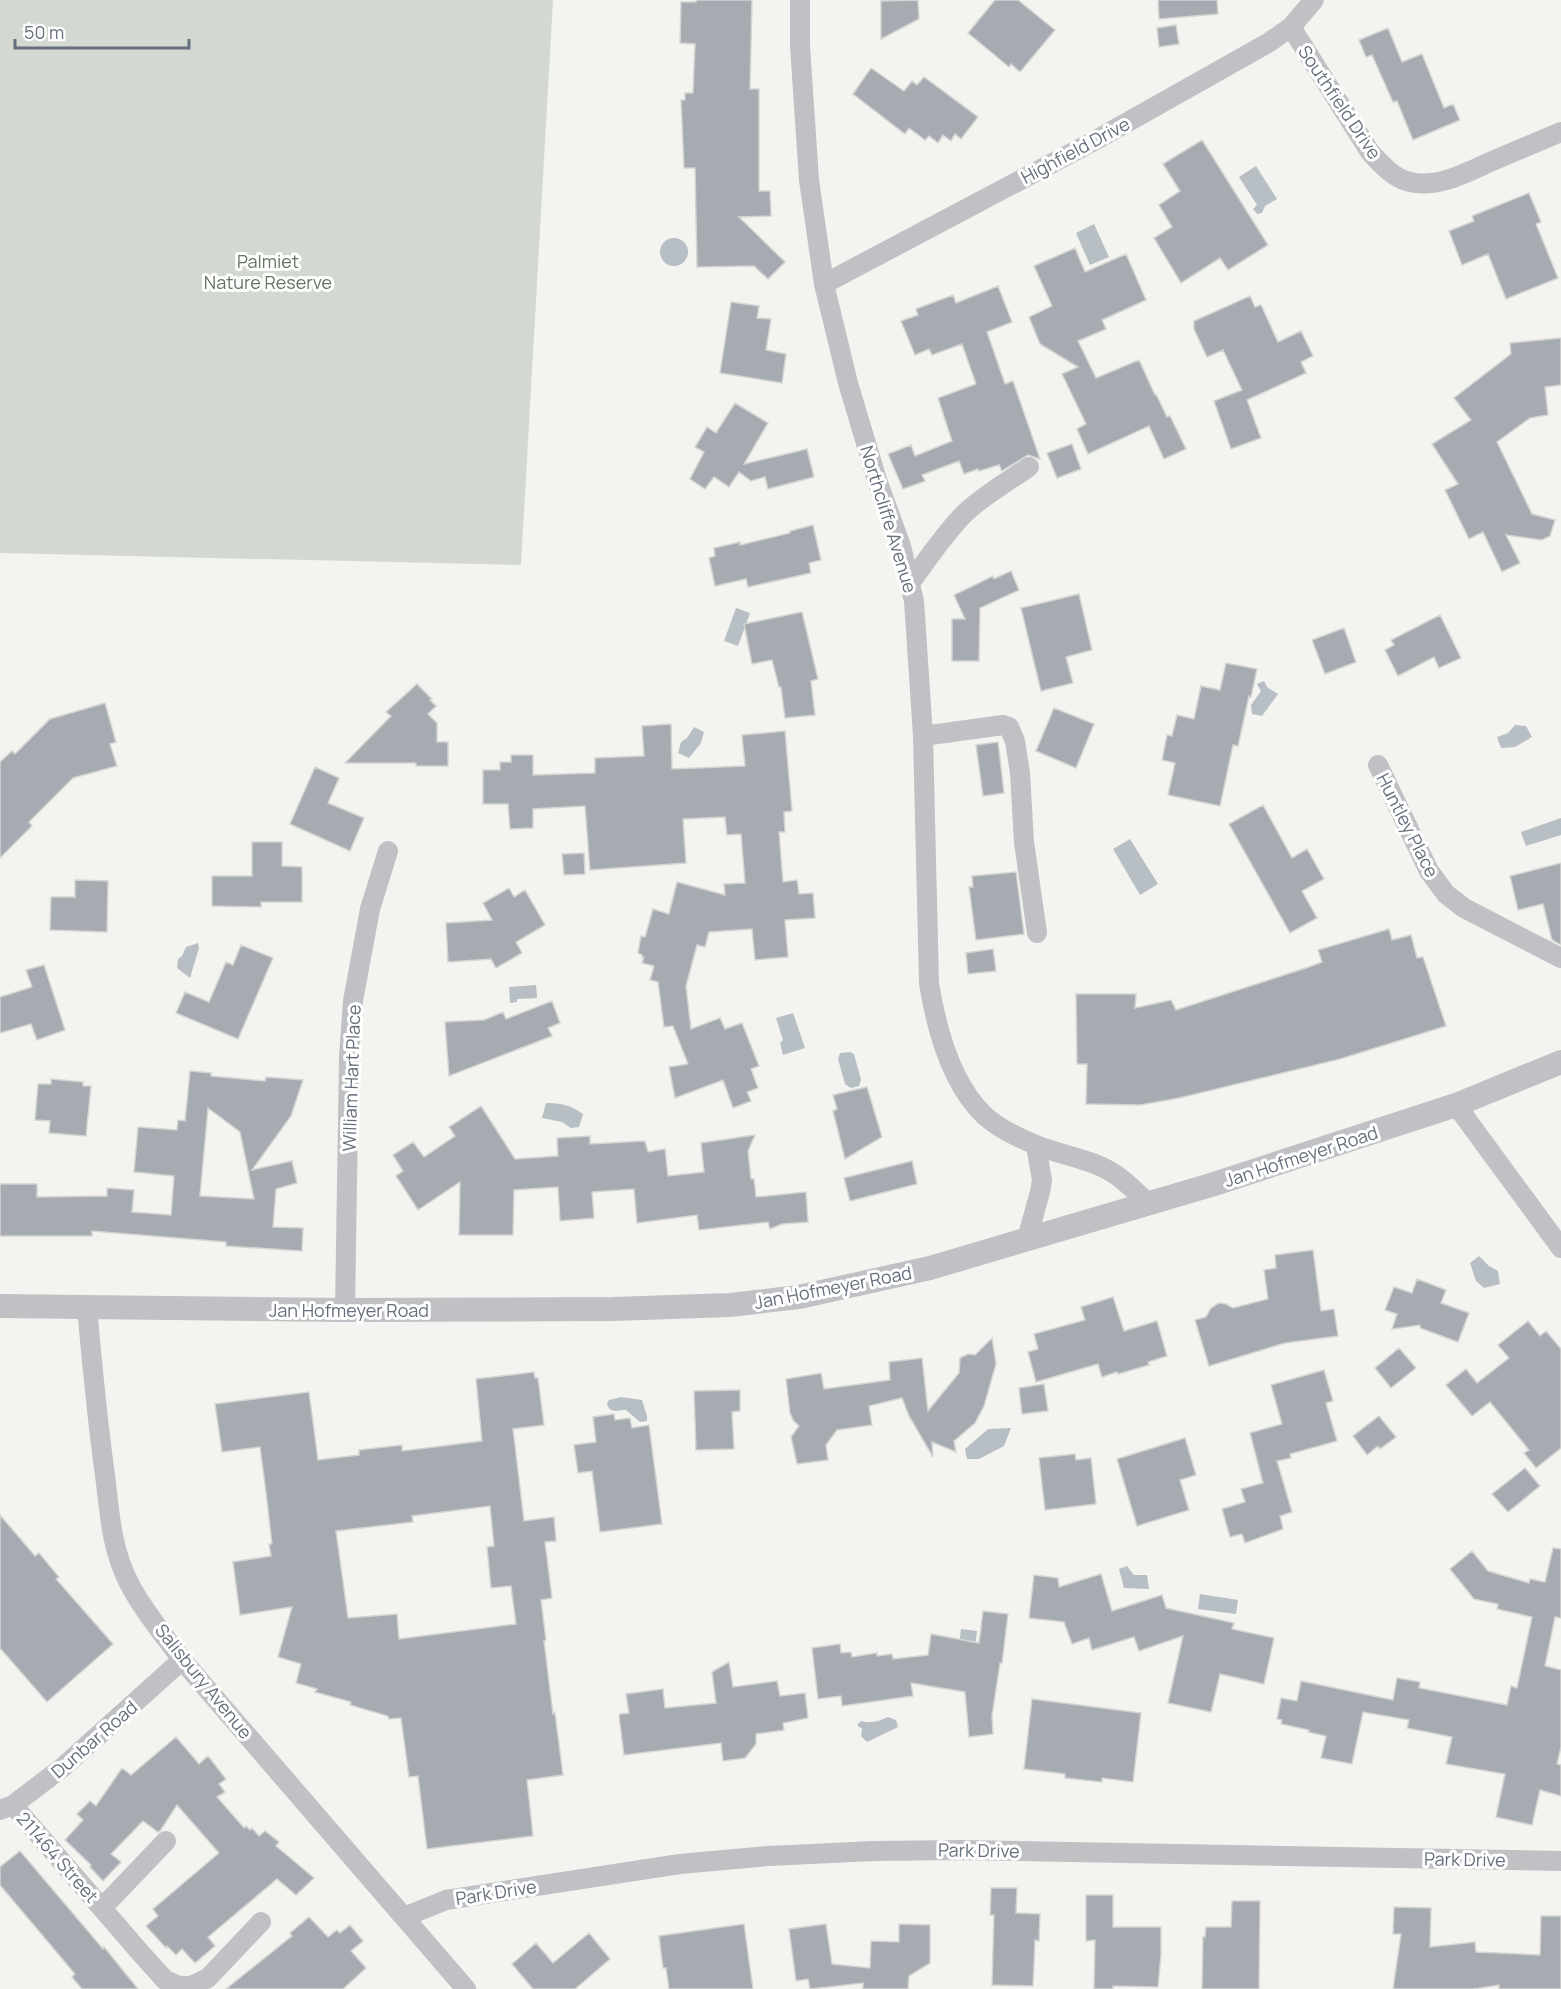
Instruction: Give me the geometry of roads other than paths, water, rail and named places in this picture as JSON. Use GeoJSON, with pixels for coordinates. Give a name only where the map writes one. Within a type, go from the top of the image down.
{"type":"FeatureCollection","features":[{"type":"Feature","properties":{"kind":"street","name":"Northcliffe Avenue"},"geometry":{"type":"LineString","coordinates":[[800,0],[800,46],[808,180],[824,284],[848,383],[877,480],[901,546],[910,582],[918,632],[929,983],[937,1024],[958,1077],[984,1115],[997,1125],[1036,1146],[1113,1173],[1148,1203]]}},
{"type":"Feature","properties":{"kind":"street","name":"Highfield Drive"},"geometry":{"type":"LineString","coordinates":[[824,284],[1094,141],[1268,43],[1291,27],[1314,0]]}},
{"type":"Feature","properties":{"kind":"street","name":"Southfield Drive"},"geometry":{"type":"LineString","coordinates":[[1291,27],[1370,152],[1384,167],[1410,182],[1427,183],[1458,176],[1561,132]]}},
{"type":"Feature","properties":{"kind":"street"},"geometry":{"type":"LineString","coordinates":[[910,582],[945,536],[966,513],[995,489],[1029,467]]}},
{"type":"Feature","properties":{"kind":"street"},"geometry":{"type":"LineString","coordinates":[[923,736],[1003,724],[1009,727],[1017,752],[1024,842],[1037,933]]}},
{"type":"Feature","properties":{"kind":"street","name":"Huntley Place"},"geometry":{"type":"LineString","coordinates":[[1378,765],[1430,872],[1446,894],[1464,908],[1561,958]]}},
{"type":"Feature","properties":{"kind":"street","name":"William Hart Place"},"geometry":{"type":"LineString","coordinates":[[345,1310],[349,1057],[353,1001],[370,909],[388,851]]}},
{"type":"Feature","properties":{"kind":"street","name":"Jan Hofmeyer Road"},"geometry":{"type":"LineString","coordinates":[[0,1306],[345,1310],[614,1309],[730,1305],[799,1297],[930,1268],[1310,1154],[1456,1105],[1561,1062]]}},
{"type":"Feature","properties":{"kind":"street"},"geometry":{"type":"LineString","coordinates":[[1456,1105],[1561,1248]]}},
{"type":"Feature","properties":{"kind":"street"},"geometry":{"type":"LineString","coordinates":[[1027,1239],[1041,1192],[1042,1180],[1036,1146]]}},
{"type":"Feature","properties":{"kind":"street","name":"Salisbury Avenue"},"geometry":{"type":"LineString","coordinates":[[87,1307],[97,1418],[114,1544],[130,1585],[182,1660],[466,1989]]}},
{"type":"Feature","properties":{"kind":"street","name":"Dunbar Road"},"geometry":{"type":"LineString","coordinates":[[7,1808],[72,1760],[182,1660]]}},
{"type":"Feature","properties":{"kind":"street","name":"211464 Street"},"geometry":{"type":"LineString","coordinates":[[7,1808],[102,1908],[165,1980],[181,1986],[200,1983],[208,1978],[261,1922]]}},
{"type":"Feature","properties":{"kind":"street","name":"211464 Street"},"geometry":{"type":"LineString","coordinates":[[102,1908],[166,1841]]}},
{"type":"Feature","properties":{"kind":"street","name":"Park Drive"},"geometry":{"type":"LineString","coordinates":[[404,1917],[446,1900],[680,1864],[768,1856],[874,1851],[985,1850],[1561,1861]]}},
{"type":"Feature","properties":{"kind":"park label","name":"Palmiet Nature Reserve"},"geometry":{"type":"Point","coordinates":[268,271]}}]}
